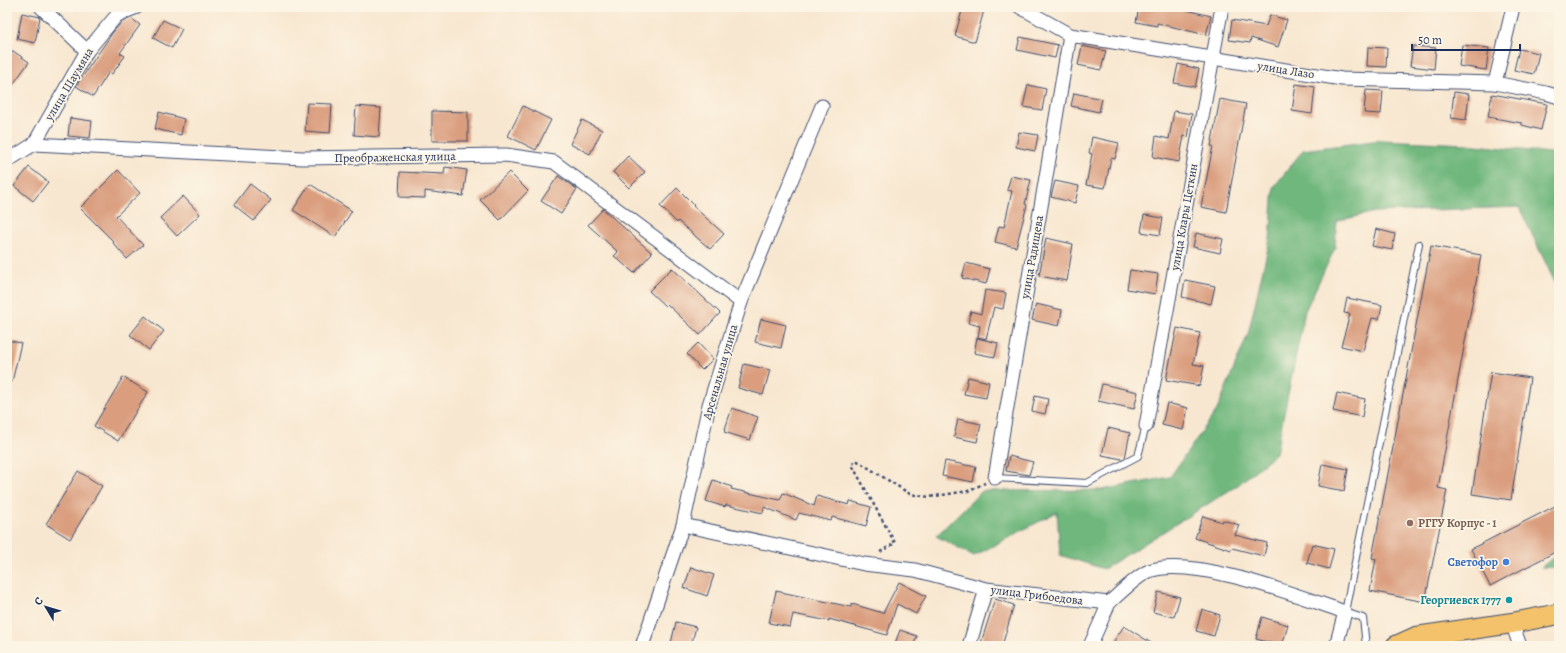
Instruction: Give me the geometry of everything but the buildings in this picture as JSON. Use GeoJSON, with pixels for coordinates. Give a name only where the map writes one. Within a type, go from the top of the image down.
{"type":"FeatureCollection","features":[{"type":"Feature","properties":{"kind":"main road"},"geometry":{"type":"LineString","coordinates":[[1396,646],[1416,637],[1512,623],[1559,614]]}},
{"type":"Feature","properties":{"kind":"street"},"geometry":{"type":"LineString","coordinates":[[41,7],[87,51]]}},
{"type":"Feature","properties":{"kind":"street"},"geometry":{"type":"LineString","coordinates":[[120,11],[137,7]]}},
{"type":"Feature","properties":{"kind":"street","name":"улица Лазо"},"geometry":{"type":"LineString","coordinates":[[1020,7],[1070,35],[1212,59],[1342,79],[1494,83],[1559,97]]}},
{"type":"Feature","properties":{"kind":"street","name":"улица Клары Цеткин"},"geometry":{"type":"LineString","coordinates":[[1146,426],[1222,7]]}},
{"type":"Feature","properties":{"kind":"street"},"geometry":{"type":"LineString","coordinates":[[1494,83],[1513,7]]}},
{"type":"Feature","properties":{"kind":"street","name":"улица Шаумяна"},"geometry":{"type":"LineString","coordinates":[[34,144],[87,51],[120,11]]}},
{"type":"Feature","properties":{"kind":"street","name":"улица Радищева"},"geometry":{"type":"LineString","coordinates":[[995,478],[1070,35]]}},
{"type":"Feature","properties":{"kind":"street","name":"Арсенальная улица"},"geometry":{"type":"LineString","coordinates":[[642,646],[683,525],[709,405],[741,302],[822,106]]}},
{"type":"Feature","properties":{"kind":"street"},"geometry":{"type":"LineString","coordinates":[[7,161],[34,144]]}},
{"type":"Feature","properties":{"kind":"street","name":"Преображенская улица"},"geometry":{"type":"LineString","coordinates":[[34,144],[303,158],[506,155],[554,162],[741,302]]}},
{"type":"Feature","properties":{"kind":"street","name":"улица Грибоедова"},"geometry":{"type":"LineString","coordinates":[[683,525],[864,564],[915,570],[986,590],[1108,603]]}},
{"type":"Feature","properties":{"kind":"street"},"geometry":{"type":"LineString","coordinates":[[1090,646],[1108,603],[1148,572],[1168,566],[1203,570],[1258,583],[1345,612],[1336,646]]}},
{"type":"Feature","properties":{"kind":"street"},"geometry":{"type":"LineString","coordinates":[[969,646],[986,590]]}},
{"type":"Feature","properties":{"kind":"street"},"geometry":{"type":"LineString","coordinates":[[1512,623],[1520,646]]}},
{"type":"Feature","properties":{"kind":"lane"},"geometry":{"type":"LineString","coordinates":[[1366,646],[1363,618],[1345,612],[1419,244]]}},
{"type":"Feature","properties":{"kind":"lane"},"geometry":{"type":"LineString","coordinates":[[995,478],[1087,483],[1138,456],[1146,426]]}},
{"type":"Feature","properties":{"kind":"path"},"geometry":{"type":"LineString","coordinates":[[895,542],[852,465],[856,460],[910,494],[929,497],[968,491],[995,478]]}},
{"type":"Feature","properties":{"kind":"green space"},"geometry":{"type":"Polygon","coordinates":[[[1381,140],[1466,144],[1559,154],[1559,291],[1519,207],[1375,212],[1337,221],[1335,248],[1305,311],[1276,453],[1238,485],[1104,569],[1060,555],[1057,512],[974,556],[936,536],[982,491],[1101,490],[1170,477],[1217,410],[1248,334],[1270,239],[1274,187],[1303,150],[1381,140]]]}},
{"type":"Feature","properties":{"kind":"green space"},"geometry":{"type":"Polygon","coordinates":[[[1559,554],[1559,568],[1541,567],[1559,554]]]}},
{"type":"Feature","properties":{"kind":"place","name":"РГГУ Корпус - 1"},"geometry":{"type":"Point","coordinates":[1410,523]}},
{"type":"Feature","properties":{"kind":"place","name":"Светофор"},"geometry":{"type":"Point","coordinates":[1506,562]}},
{"type":"Feature","properties":{"kind":"place","name":"Георгиевск 1777"},"geometry":{"type":"Point","coordinates":[1509,600]}}]}
